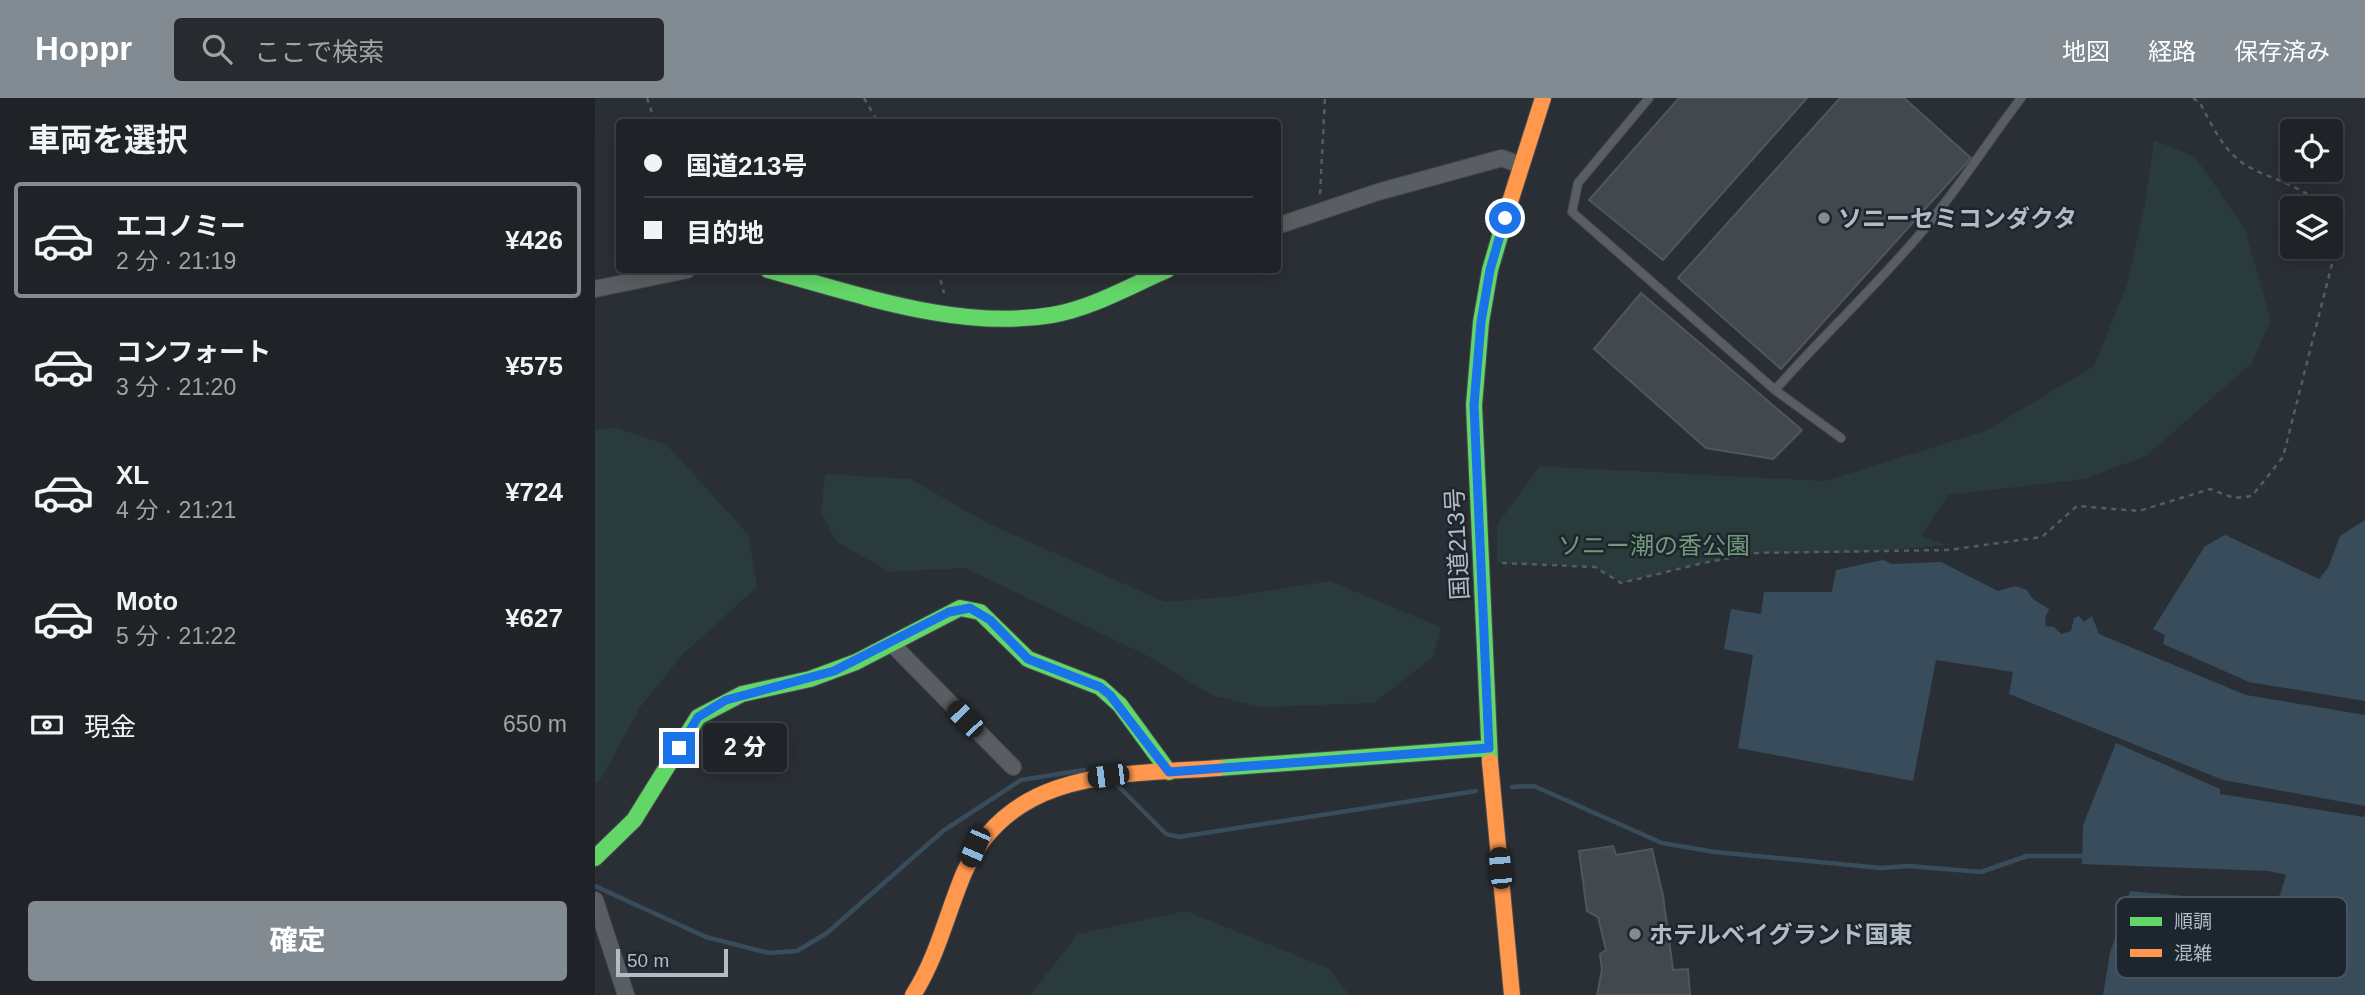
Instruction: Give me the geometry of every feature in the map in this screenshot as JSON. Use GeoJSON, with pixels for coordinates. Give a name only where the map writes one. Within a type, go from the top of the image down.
{"type":"FeatureCollection","features":[{"type":"Feature","properties":{"kind":"main road","name":"国道213号"},"geometry":{"type":"LineString","coordinates":[[1513,995],[1489,748],[1474,405],[1481,322],[1490,270],[1520,165],[1543,98]]}},
{"type":"Feature","properties":{"kind":"main road"},"geometry":{"type":"LineString","coordinates":[[780,273],[897,303],[981,318],[1053,315],[1159,273]]}},
{"type":"Feature","properties":{"kind":"main road"},"geometry":{"type":"LineString","coordinates":[[595,858],[634,820],[698,717],[742,694],[822,675],[892,644],[960,608],[980,612],[1028,659],[1100,687],[1110,695],[1169,772]]}},
{"type":"Feature","properties":{"kind":"main road"},"geometry":{"type":"LineString","coordinates":[[912,995],[924,978],[975,847],[999,817],[1038,793],[1076,781],[1489,748]]}},
{"type":"Feature","properties":{"kind":"street"},"geometry":{"type":"LineString","coordinates":[[1281,225],[1378,192],[1502,158],[1520,165]]}},
{"type":"Feature","properties":{"kind":"street"},"geometry":{"type":"LineString","coordinates":[[595,289],[672,273]]}},
{"type":"Feature","properties":{"kind":"street"},"geometry":{"type":"LineString","coordinates":[[892,644],[1013,767]]}},
{"type":"Feature","properties":{"kind":"street"},"geometry":{"type":"LineString","coordinates":[[595,900],[626,995]]}},
{"type":"Feature","properties":{"kind":"lane"},"geometry":{"type":"LineString","coordinates":[[1649,98],[1578,183],[1572,212],[1775,390],[1841,438]]}},
{"type":"Feature","properties":{"kind":"lane"},"geometry":{"type":"LineString","coordinates":[[1775,390],[1929,224],[1987,149],[1996,127],[2021,98]]}},
{"type":"Feature","properties":{"kind":"path"},"geometry":{"type":"LineString","coordinates":[[646,98],[654,119]]}},
{"type":"Feature","properties":{"kind":"path"},"geometry":{"type":"LineString","coordinates":[[863,98],[876,119]]}},
{"type":"Feature","properties":{"kind":"path"},"geometry":{"type":"LineString","coordinates":[[1319,212],[1325,98]]}},
{"type":"Feature","properties":{"kind":"path"},"geometry":{"type":"LineString","coordinates":[[2193,98],[2200,103],[2232,154],[2249,167],[2309,196]]}},
{"type":"Feature","properties":{"kind":"path"},"geometry":{"type":"LineString","coordinates":[[1497,563],[1595,567],[1621,583],[1756,553],[1948,550],[2042,537],[2077,506],[2139,511],[2210,489],[2234,498],[2252,496],[2283,457],[2333,259]]}},
{"type":"Feature","properties":{"kind":"path"},"geometry":{"type":"LineString","coordinates":[[939,273],[949,312]]}},
{"type":"Feature","properties":{"kind":"green space","name":"ソニー潮の香公園"},"geometry":{"type":"Polygon","coordinates":[[[2154,140],[2195,157],[2244,227],[2271,320],[2252,363],[2146,456],[2084,479],[1948,495],[1921,536],[1947,545],[1854,553],[1756,553],[1621,583],[1595,567],[1497,563],[1497,525],[1540,466],[1825,481],[1985,431],[2094,366],[2127,284],[2145,204],[2154,140]]]}},
{"type":"Feature","properties":{"kind":"green space"},"geometry":{"type":"Polygon","coordinates":[[[616,428],[666,444],[748,534],[757,587],[682,655],[641,706],[599,782],[595,783],[595,430],[616,428]]]}},
{"type":"Feature","properties":{"kind":"green space"},"geometry":{"type":"Polygon","coordinates":[[[825,474],[911,479],[985,522],[1165,602],[1235,596],[1330,581],[1441,627],[1433,657],[1374,703],[1261,707],[1213,696],[1148,656],[965,568],[890,572],[837,542],[821,513],[825,474]]]}},
{"type":"Feature","properties":{"kind":"green space"},"geometry":{"type":"Polygon","coordinates":[[[1186,911],[1330,969],[1349,995],[1030,995],[1078,934],[1186,911]]]}},
{"type":"Feature","properties":{"kind":"water"},"geometry":{"type":"Polygon","coordinates":[[[2365,520],[2365,701],[2249,682],[2163,644],[2165,635],[2153,629],[2205,546],[2225,535],[2319,579],[2328,568],[2340,536],[2365,520]]]}},
{"type":"Feature","properties":{"kind":"water"},"geometry":{"type":"Polygon","coordinates":[[[1883,560],[1892,564],[1941,562],[1998,591],[2015,586],[2027,590],[2033,599],[2049,609],[2045,618],[2046,626],[2054,627],[2061,634],[2071,631],[2074,618],[2079,616],[2084,622],[2092,616],[2099,634],[2246,695],[2365,715],[2365,806],[2223,780],[2009,694],[2013,672],[1936,660],[1913,781],[1738,748],[1753,655],[1724,649],[1731,609],[1761,614],[1764,592],[1832,592],[1836,570],[1883,560]]]}},
{"type":"Feature","properties":{"kind":"water"},"geometry":{"type":"Polygon","coordinates":[[[2116,743],[2220,789],[2220,794],[2364,817],[2365,812],[2365,995],[2103,995],[2116,934],[2116,978],[2347,978],[2347,897],[2276,897],[2280,895],[2286,875],[2269,871],[2082,864],[2083,825],[2116,743]]]}},
{"type":"Feature","properties":{"kind":"water"},"geometry":{"type":"Polygon","coordinates":[[[2130,891],[2196,897],[2128,897],[2130,891]]]}},
{"type":"Feature","properties":{"kind":"building"},"geometry":{"type":"Polygon","coordinates":[[[1679,98],[1807,98],[1663,260],[1589,200],[1679,98]]]}},
{"type":"Feature","properties":{"kind":"building","name":"ソニーセミコンダクタ"},"geometry":{"type":"Polygon","coordinates":[[[1840,98],[1904,98],[1971,158],[1781,369],[1678,278],[1840,98]]]}},
{"type":"Feature","properties":{"kind":"building"},"geometry":{"type":"Polygon","coordinates":[[[1641,293],[1802,430],[1773,459],[1706,448],[1594,349],[1641,293]]]}},
{"type":"Feature","properties":{"kind":"building","name":"ホテルベイグランド国東"},"geometry":{"type":"Polygon","coordinates":[[[1613,846],[1616,855],[1652,849],[1663,896],[1673,970],[1688,969],[1690,995],[1597,995],[1602,970],[1600,954],[1606,950],[1598,917],[1587,911],[1579,851],[1613,846]]]}},
{"type":"Feature","properties":{"kind":"waterway"},"geometry":{"type":"LineString","coordinates":[[595,886],[706,937],[769,953],[797,951],[827,933],[943,831],[1021,780],[1084,770]]}},
{"type":"Feature","properties":{"kind":"waterway"},"geometry":{"type":"LineString","coordinates":[[1116,784],[1166,834],[1179,837],[1476,791]]}},
{"type":"Feature","properties":{"kind":"waterway"},"geometry":{"type":"LineString","coordinates":[[1512,787],[1534,786],[1662,843],[1715,852],[1881,868],[1909,866],[1981,872],[2027,856],[2085,856]]}},
{"type":"Feature","properties":{"kind":"traffic: fast"},"geometry":{"type":"LineString","coordinates":[[1490,762],[1474,405],[1481,322],[1490,270],[1509,205]]}},
{"type":"Feature","properties":{"kind":"traffic: fast"},"geometry":{"type":"LineString","coordinates":[[779,273],[909,308],[981,318],[1017,319],[1067,312],[1111,296],[1161,273]]}},
{"type":"Feature","properties":{"kind":"traffic: fast"},"geometry":{"type":"LineString","coordinates":[[595,858],[634,820],[698,717],[742,694],[810,679],[856,662],[960,608],[980,612],[1028,659],[1100,687],[1120,705],[1169,772]]}},
{"type":"Feature","properties":{"kind":"traffic: fast"},"geometry":{"type":"LineString","coordinates":[[1218,768],[1489,748]]}},
{"type":"Feature","properties":{"kind":"traffic: slow"},"geometry":{"type":"LineString","coordinates":[[1509,205],[1543,98]]}},
{"type":"Feature","properties":{"kind":"traffic: slow"},"geometry":{"type":"LineString","coordinates":[[1490,762],[1512,995]]}},
{"type":"Feature","properties":{"kind":"traffic: slow"},"geometry":{"type":"LineString","coordinates":[[913,995],[935,951],[964,873],[984,839],[1009,813],[1039,795],[1072,784],[1107,777],[1218,768]]}},
{"type":"Feature","properties":{"kind":"place","name":"ソニーセミコンダクタ"},"geometry":{"type":"Point","coordinates":[1824,218]}},
{"type":"Feature","properties":{"kind":"place","name":"ホテルベイグランド国東"},"geometry":{"type":"Point","coordinates":[1635,934]}},
{"type":"Feature","properties":{"kind":"route"},"geometry":{"type":"LineString","coordinates":[[679,748],[698,717],[726,700],[834,671],[892,644],[949,612],[970,608],[990,620],[1017,651],[1028,659],[1100,687],[1110,695],[1169,772],[1489,748],[1474,405],[1481,322],[1490,270],[1505,218]]}}]}
